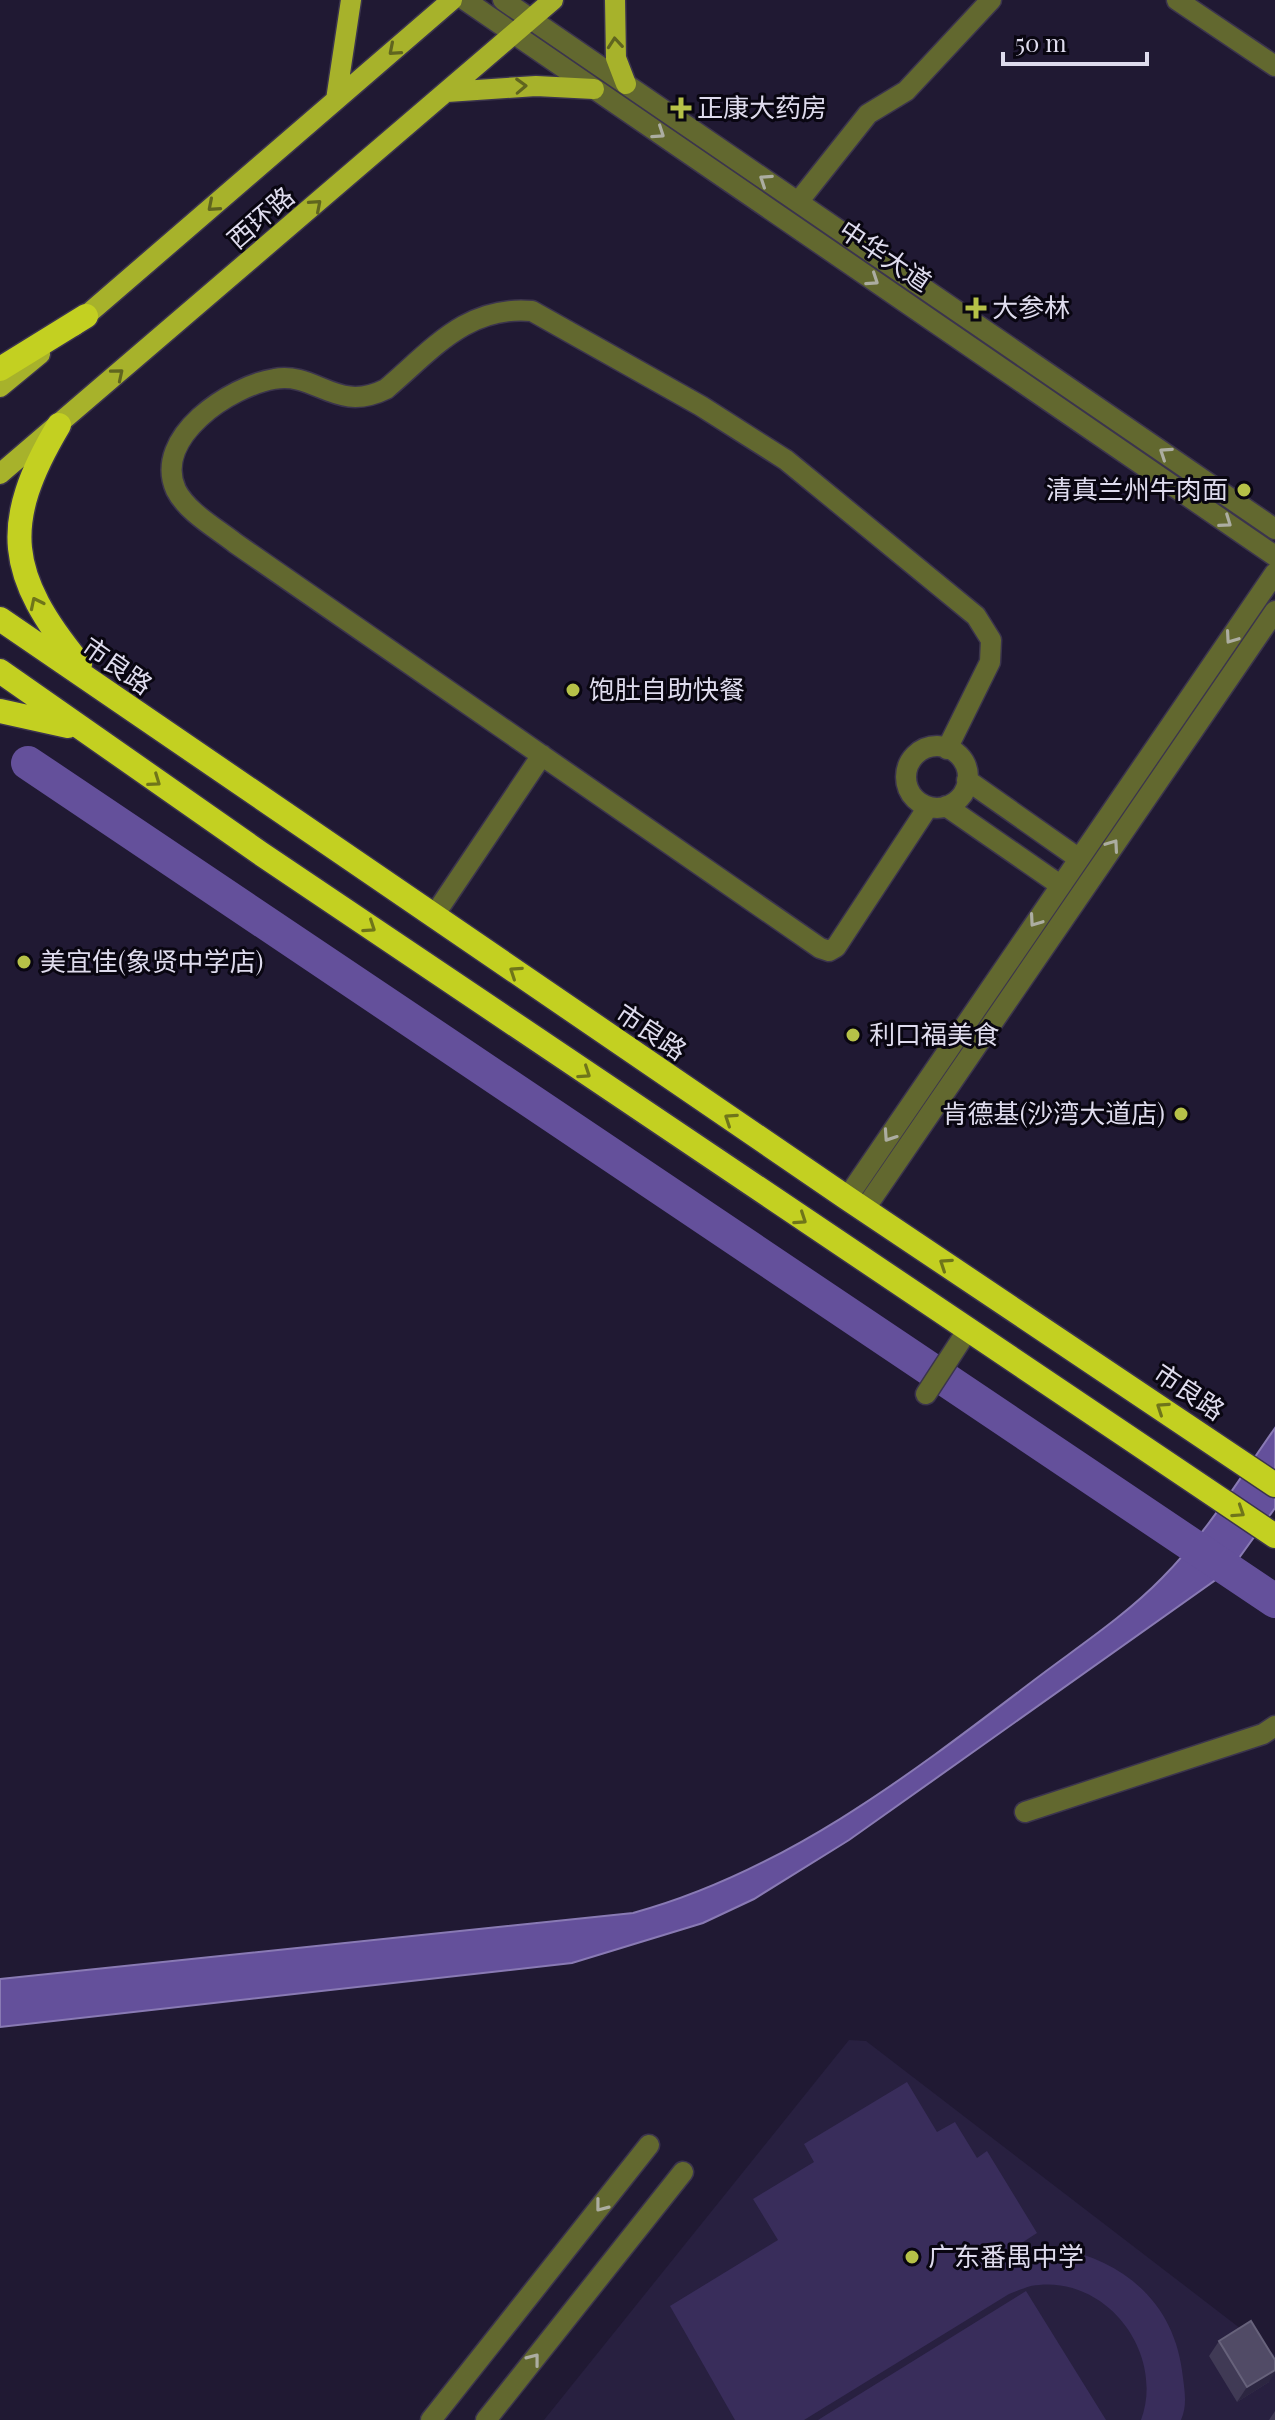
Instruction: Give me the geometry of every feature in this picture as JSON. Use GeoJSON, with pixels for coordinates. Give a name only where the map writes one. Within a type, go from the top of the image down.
{"type":"FeatureCollection","features":[{"type":"Feature","properties":{"kind":"highway"},"geometry":{"type":"LineString","coordinates":[[0,369],[86,316]]}},
{"type":"Feature","properties":{"kind":"highway"},"geometry":{"type":"LineString","coordinates":[[59,425],[35,461],[24,490],[17,522],[17,550],[25,581],[40,613],[99,688]]}},
{"type":"Feature","properties":{"kind":"highway","name":"市良路"},"geometry":{"type":"LineString","coordinates":[[0,619],[855,1204],[1275,1485]]}},
{"type":"Feature","properties":{"kind":"highway"},"geometry":{"type":"LineString","coordinates":[[0,671],[962,1339],[1275,1536]]}},
{"type":"Feature","properties":{"kind":"highway"},"geometry":{"type":"LineString","coordinates":[[0,711],[55,721],[102,742]]}},
{"type":"Feature","properties":{"kind":"highway"},"geometry":{"type":"LineString","coordinates":[[102,742],[136,713]]}},
{"type":"Feature","properties":{"kind":"main road"},"geometry":{"type":"LineString","coordinates":[[336,100],[351,0]]}},
{"type":"Feature","properties":{"kind":"main road","name":"西环路"},"geometry":{"type":"LineString","coordinates":[[0,387],[452,0]]}},
{"type":"Feature","properties":{"kind":"main road","name":"西环路"},"geometry":{"type":"LineString","coordinates":[[0,474],[553,0]]}},
{"type":"Feature","properties":{"kind":"main road"},"geometry":{"type":"LineString","coordinates":[[615,0],[616,58],[626,84]]}},
{"type":"Feature","properties":{"kind":"main road"},"geometry":{"type":"LineString","coordinates":[[447,92],[523,86],[594,89]]}},
{"type":"Feature","properties":{"kind":"street","name":"中华大道"},"geometry":{"type":"LineString","coordinates":[[465,0],[1275,556]]}},
{"type":"Feature","properties":{"kind":"street","name":"中华大道"},"geometry":{"type":"LineString","coordinates":[[503,0],[1275,529]]}},
{"type":"Feature","properties":{"kind":"street"},"geometry":{"type":"LineString","coordinates":[[798,202],[868,114],[906,91],[991,0]]}},
{"type":"Feature","properties":{"kind":"street"},"geometry":{"type":"LineString","coordinates":[[1177,0],[1275,66]]}},
{"type":"Feature","properties":{"kind":"street"},"geometry":{"type":"LineString","coordinates":[[947,749],[990,662],[991,640],[976,616],[786,460],[701,406],[532,311],[508,309],[479,316],[373,395],[353,399],[277,378],[235,390],[191,427],[175,451],[172,475],[184,502],[235,543],[829,951],[836,947],[937,806],[961,797],[967,780],[964,763],[947,749],[923,749],[909,764],[907,784],[918,802],[937,806],[1060,885]]}},
{"type":"Feature","properties":{"kind":"street"},"geometry":{"type":"LineString","coordinates":[[855,1204],[1060,885],[1275,573]]}},
{"type":"Feature","properties":{"kind":"street"},"geometry":{"type":"LineString","coordinates":[[855,1204],[1275,611]]}},
{"type":"Feature","properties":{"kind":"street"},"geometry":{"type":"LineString","coordinates":[[433,917],[542,755]]}},
{"type":"Feature","properties":{"kind":"street"},"geometry":{"type":"LineString","coordinates":[[967,780],[1078,858]]}},
{"type":"Feature","properties":{"kind":"street"},"geometry":{"type":"LineString","coordinates":[[926,1394],[962,1339]]}},
{"type":"Feature","properties":{"kind":"street"},"geometry":{"type":"LineString","coordinates":[[1025,1812],[1263,1734],[1275,1726]]}},
{"type":"Feature","properties":{"kind":"street"},"geometry":{"type":"LineString","coordinates":[[431,2420],[649,2145]]}},
{"type":"Feature","properties":{"kind":"street"},"geometry":{"type":"LineString","coordinates":[[486,2420],[683,2172]]}},
{"type":"Feature","properties":{"kind":"shaded area"},"geometry":{"type":"Polygon","coordinates":[[[1275,1428],[1275,1508],[1231,1569],[849,1840],[754,1899],[703,1923],[572,1963],[0,2027],[0,1979],[633,1913],[741,1873],[792,1847],[890,1787],[1131,1607],[1193,1543],[1275,1428]]]}},
{"type":"Feature","properties":{"kind":"shaded area","name":"广东番禺中学"},"geometry":{"type":"Polygon","coordinates":[[[849,2040],[866,2041],[1275,2355],[1275,2420],[544,2420],[849,2040]]]}},
{"type":"Feature","properties":{"kind":"shaded area"},"geometry":{"type":"Polygon","coordinates":[[[907,2082],[937,2132],[955,2122],[977,2158],[987,2151],[1037,2233],[1003,2255],[1052,2247],[1083,2255],[1126,2276],[1159,2309],[1178,2352],[1185,2395],[1181,2420],[1141,2420],[1146,2395],[1145,2370],[1138,2347],[1125,2326],[1108,2308],[1088,2294],[1064,2286],[1039,2285],[1009,2294],[804,2420],[735,2420],[670,2306],[778,2240],[753,2199],[814,2162],[804,2144],[907,2082]]]}},
{"type":"Feature","properties":{"kind":"shaded area"},"geometry":{"type":"Polygon","coordinates":[[[1026,2291],[1106,2420],[818,2420],[1026,2291]]]}},
{"type":"Feature","properties":{"kind":"building"},"geometry":{"type":"Polygon","coordinates":[[[1251,2321],[1275,2360],[1275,2370],[1247,2387],[1219,2341],[1251,2321]]]}},
{"type":"Feature","properties":{"kind":"waterway"},"geometry":{"type":"LineString","coordinates":[[28,763],[1275,1601]]}},
{"type":"Feature","properties":{"kind":"place","name":"正康大药房"},"geometry":{"type":"Point","coordinates":[681,108]}},
{"type":"Feature","properties":{"kind":"place","name":"大参林"},"geometry":{"type":"Point","coordinates":[976,308]}},
{"type":"Feature","properties":{"kind":"place","name":"清真兰州牛肉面"},"geometry":{"type":"Point","coordinates":[1244,490]}},
{"type":"Feature","properties":{"kind":"place","name":"饱肚自助快餐"},"geometry":{"type":"Point","coordinates":[573,690]}},
{"type":"Feature","properties":{"kind":"place","name":"美宜佳(象贤中学店)"},"geometry":{"type":"Point","coordinates":[24,962]}},
{"type":"Feature","properties":{"kind":"place","name":"利口福美食"},"geometry":{"type":"Point","coordinates":[853,1035]}},
{"type":"Feature","properties":{"kind":"place","name":"肯德基(沙湾大道店)"},"geometry":{"type":"Point","coordinates":[1181,1114]}},
{"type":"Feature","properties":{"kind":"place","name":"广东番禺中学"},"geometry":{"type":"Point","coordinates":[912,2257]}}]}
